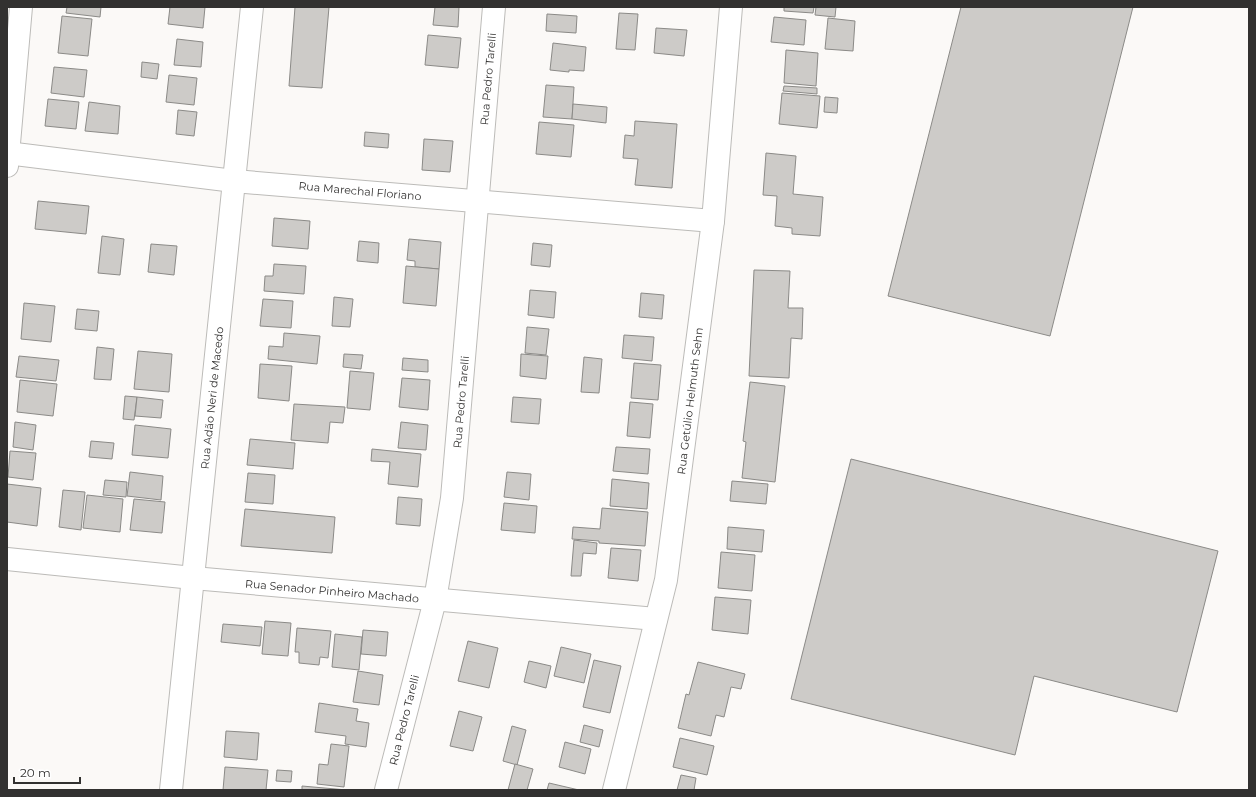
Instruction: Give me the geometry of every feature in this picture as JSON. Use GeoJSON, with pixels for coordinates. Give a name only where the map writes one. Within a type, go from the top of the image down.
{"type":"FeatureCollection","features":[{"type":"Feature","properties":{"kind":"street"},"geometry":{"type":"LineString","coordinates":[[7,158],[21,7]]}},
{"type":"Feature","properties":{"kind":"street","name":"Rua Adão Neri de Macedo"},"geometry":{"type":"LineString","coordinates":[[171,790],[252,7]]}},
{"type":"Feature","properties":{"kind":"street","name":"Rua Pedro Tarelli"},"geometry":{"type":"LineString","coordinates":[[386,790],[434,600],[452,498],[494,7]]}},
{"type":"Feature","properties":{"kind":"street","name":"Rua Getúlio Helmuth Sehn"},"geometry":{"type":"LineString","coordinates":[[614,790],[666,580],[713,220],[731,7]]}},
{"type":"Feature","properties":{"kind":"street","name":"Rua Marechal Floriano"},"geometry":{"type":"LineString","coordinates":[[7,158],[234,181],[713,220]]}},
{"type":"Feature","properties":{"kind":"street","name":"Rua Senador Pinheiro Machado"},"geometry":{"type":"LineString","coordinates":[[7,559],[193,578],[656,619]]}},
{"type":"Feature","properties":{"kind":"building"},"geometry":{"type":"Polygon","coordinates":[[[67,7],[101,7],[100,17],[66,13],[67,7]]]}},
{"type":"Feature","properties":{"kind":"building"},"geometry":{"type":"Polygon","coordinates":[[[170,7],[205,7],[203,28],[168,24],[170,7]]]}},
{"type":"Feature","properties":{"kind":"building"},"geometry":{"type":"Polygon","coordinates":[[[295,7],[329,7],[322,88],[289,86],[295,7]]]}},
{"type":"Feature","properties":{"kind":"building"},"geometry":{"type":"Polygon","coordinates":[[[435,7],[459,7],[458,27],[433,25],[435,7]]]}},
{"type":"Feature","properties":{"kind":"building"},"geometry":{"type":"Polygon","coordinates":[[[784,7],[814,7],[813,13],[784,11],[784,7]]]}},
{"type":"Feature","properties":{"kind":"building"},"geometry":{"type":"Polygon","coordinates":[[[816,7],[836,7],[835,17],[815,15],[816,7]]]}},
{"type":"Feature","properties":{"kind":"building"},"geometry":{"type":"Polygon","coordinates":[[[961,7],[1133,7],[1050,336],[888,296],[961,7]]]}},
{"type":"Feature","properties":{"kind":"building"},"geometry":{"type":"Polygon","coordinates":[[[619,13],[638,14],[635,50],[616,49],[619,13]]]}},
{"type":"Feature","properties":{"kind":"building"},"geometry":{"type":"Polygon","coordinates":[[[547,14],[577,16],[576,33],[546,31],[547,14]]]}},
{"type":"Feature","properties":{"kind":"building"},"geometry":{"type":"Polygon","coordinates":[[[62,16],[92,19],[88,56],[58,53],[62,16]]]}},
{"type":"Feature","properties":{"kind":"building"},"geometry":{"type":"Polygon","coordinates":[[[774,17],[806,20],[804,45],[771,42],[774,17]]]}},
{"type":"Feature","properties":{"kind":"building"},"geometry":{"type":"Polygon","coordinates":[[[828,18],[855,21],[853,51],[825,49],[828,18]]]}},
{"type":"Feature","properties":{"kind":"building"},"geometry":{"type":"Polygon","coordinates":[[[656,28],[687,30],[684,56],[654,53],[656,28]]]}},
{"type":"Feature","properties":{"kind":"building"},"geometry":{"type":"Polygon","coordinates":[[[428,35],[461,38],[458,68],[425,65],[428,35]]]}},
{"type":"Feature","properties":{"kind":"building"},"geometry":{"type":"Polygon","coordinates":[[[177,39],[203,42],[201,67],[174,65],[177,39]]]}},
{"type":"Feature","properties":{"kind":"building"},"geometry":{"type":"Polygon","coordinates":[[[553,43],[586,47],[584,71],[569,70],[569,72],[550,70],[553,43]]]}},
{"type":"Feature","properties":{"kind":"building"},"geometry":{"type":"Polygon","coordinates":[[[786,50],[818,53],[816,86],[784,83],[786,50]]]}},
{"type":"Feature","properties":{"kind":"building"},"geometry":{"type":"Polygon","coordinates":[[[142,62],[159,64],[157,79],[141,77],[142,62]]]}},
{"type":"Feature","properties":{"kind":"building"},"geometry":{"type":"Polygon","coordinates":[[[54,67],[87,70],[84,97],[51,93],[54,67]]]}},
{"type":"Feature","properties":{"kind":"building"},"geometry":{"type":"Polygon","coordinates":[[[169,75],[197,78],[194,105],[166,102],[169,75]]]}},
{"type":"Feature","properties":{"kind":"building"},"geometry":{"type":"Polygon","coordinates":[[[546,85],[574,87],[572,119],[543,117],[546,85]]]}},
{"type":"Feature","properties":{"kind":"building"},"geometry":{"type":"Polygon","coordinates":[[[784,86],[817,88],[817,94],[783,91],[784,86]]]}},
{"type":"Feature","properties":{"kind":"building"},"geometry":{"type":"Polygon","coordinates":[[[782,93],[820,96],[817,128],[779,124],[782,93]]]}},
{"type":"Feature","properties":{"kind":"building"},"geometry":{"type":"Polygon","coordinates":[[[825,97],[838,98],[837,113],[824,112],[825,97]]]}},
{"type":"Feature","properties":{"kind":"building"},"geometry":{"type":"Polygon","coordinates":[[[48,99],[79,102],[76,129],[45,126],[48,99]]]}},
{"type":"Feature","properties":{"kind":"building"},"geometry":{"type":"Polygon","coordinates":[[[89,102],[120,106],[118,134],[85,131],[89,102]]]}},
{"type":"Feature","properties":{"kind":"building"},"geometry":{"type":"Polygon","coordinates":[[[573,104],[607,107],[606,123],[572,119],[573,104]]]}},
{"type":"Feature","properties":{"kind":"building"},"geometry":{"type":"Polygon","coordinates":[[[178,110],[197,112],[194,136],[176,134],[178,110]]]}},
{"type":"Feature","properties":{"kind":"building"},"geometry":{"type":"Polygon","coordinates":[[[635,121],[677,124],[672,188],[635,185],[638,159],[623,158],[625,135],[634,136],[635,121]]]}},
{"type":"Feature","properties":{"kind":"building"},"geometry":{"type":"Polygon","coordinates":[[[539,122],[574,125],[571,157],[536,154],[539,122]]]}},
{"type":"Feature","properties":{"kind":"building"},"geometry":{"type":"Polygon","coordinates":[[[365,132],[389,134],[388,148],[364,146],[365,132]]]}},
{"type":"Feature","properties":{"kind":"building"},"geometry":{"type":"Polygon","coordinates":[[[424,139],[453,141],[450,172],[422,170],[424,139]]]}},
{"type":"Feature","properties":{"kind":"building"},"geometry":{"type":"Polygon","coordinates":[[[766,153],[796,156],[793,194],[823,197],[820,236],[792,234],[792,228],[775,226],[777,196],[763,195],[766,153]]]}},
{"type":"Feature","properties":{"kind":"building"},"geometry":{"type":"Polygon","coordinates":[[[38,201],[89,206],[86,234],[35,229],[38,201]]]}},
{"type":"Feature","properties":{"kind":"building"},"geometry":{"type":"Polygon","coordinates":[[[274,218],[310,221],[308,249],[272,246],[274,218]]]}},
{"type":"Feature","properties":{"kind":"building"},"geometry":{"type":"Polygon","coordinates":[[[102,236],[124,239],[120,275],[98,273],[102,236]]]}},
{"type":"Feature","properties":{"kind":"building"},"geometry":{"type":"Polygon","coordinates":[[[409,239],[441,242],[439,269],[415,267],[415,261],[407,260],[409,239]]]}},
{"type":"Feature","properties":{"kind":"building"},"geometry":{"type":"Polygon","coordinates":[[[359,241],[379,243],[378,263],[357,261],[359,241]]]}},
{"type":"Feature","properties":{"kind":"building"},"geometry":{"type":"Polygon","coordinates":[[[533,243],[552,245],[550,267],[531,265],[533,243]]]}},
{"type":"Feature","properties":{"kind":"building"},"geometry":{"type":"Polygon","coordinates":[[[151,244],[177,246],[174,275],[148,272],[151,244]]]}},
{"type":"Feature","properties":{"kind":"building"},"geometry":{"type":"Polygon","coordinates":[[[274,264],[306,266],[304,294],[264,291],[265,276],[273,276],[274,264]]]}},
{"type":"Feature","properties":{"kind":"building"},"geometry":{"type":"Polygon","coordinates":[[[406,266],[439,269],[436,306],[403,303],[406,266]]]}},
{"type":"Feature","properties":{"kind":"building"},"geometry":{"type":"Polygon","coordinates":[[[754,270],[790,271],[788,308],[803,308],[802,339],[791,338],[789,378],[749,376],[754,270]]]}},
{"type":"Feature","properties":{"kind":"building"},"geometry":{"type":"Polygon","coordinates":[[[530,290],[556,292],[554,318],[528,315],[530,290]]]}},
{"type":"Feature","properties":{"kind":"building"},"geometry":{"type":"Polygon","coordinates":[[[641,293],[664,295],[662,319],[639,317],[641,293]]]}},
{"type":"Feature","properties":{"kind":"building"},"geometry":{"type":"Polygon","coordinates":[[[334,297],[353,299],[350,327],[332,326],[334,297]]]}},
{"type":"Feature","properties":{"kind":"building"},"geometry":{"type":"Polygon","coordinates":[[[263,299],[293,301],[291,328],[260,326],[263,299]]]}},
{"type":"Feature","properties":{"kind":"building"},"geometry":{"type":"Polygon","coordinates":[[[24,303],[55,306],[51,342],[21,339],[24,303]]]}},
{"type":"Feature","properties":{"kind":"building"},"geometry":{"type":"Polygon","coordinates":[[[77,309],[99,311],[97,331],[75,329],[77,309]]]}},
{"type":"Feature","properties":{"kind":"building"},"geometry":{"type":"Polygon","coordinates":[[[527,327],[549,329],[546,355],[525,353],[527,327]]]}},
{"type":"Feature","properties":{"kind":"building"},"geometry":{"type":"Polygon","coordinates":[[[284,333],[320,336],[317,364],[268,359],[269,346],[283,347],[284,333]]]}},
{"type":"Feature","properties":{"kind":"building"},"geometry":{"type":"Polygon","coordinates":[[[624,335],[654,337],[652,361],[622,358],[624,335]]]}},
{"type":"Feature","properties":{"kind":"building"},"geometry":{"type":"Polygon","coordinates":[[[97,347],[114,349],[111,380],[94,379],[97,347]]]}},
{"type":"Feature","properties":{"kind":"building"},"geometry":{"type":"Polygon","coordinates":[[[138,351],[172,354],[169,392],[134,389],[138,351]]]}},
{"type":"Feature","properties":{"kind":"building"},"geometry":{"type":"Polygon","coordinates":[[[344,354],[363,355],[361,369],[343,367],[344,354]]]}},
{"type":"Feature","properties":{"kind":"building"},"geometry":{"type":"Polygon","coordinates":[[[521,354],[548,356],[546,379],[520,376],[521,354]]]}},
{"type":"Feature","properties":{"kind":"building"},"geometry":{"type":"Polygon","coordinates":[[[19,356],[59,360],[56,381],[16,377],[19,356]]]}},
{"type":"Feature","properties":{"kind":"building"},"geometry":{"type":"Polygon","coordinates":[[[584,357],[602,359],[599,393],[581,392],[584,357]]]}},
{"type":"Feature","properties":{"kind":"building"},"geometry":{"type":"Polygon","coordinates":[[[403,358],[428,360],[428,372],[402,370],[403,358]]]}},
{"type":"Feature","properties":{"kind":"building"},"geometry":{"type":"Polygon","coordinates":[[[634,363],[661,365],[658,400],[631,398],[634,363]]]}},
{"type":"Feature","properties":{"kind":"building"},"geometry":{"type":"Polygon","coordinates":[[[260,364],[292,366],[289,401],[258,398],[260,364]]]}},
{"type":"Feature","properties":{"kind":"building"},"geometry":{"type":"Polygon","coordinates":[[[350,371],[374,373],[370,410],[347,408],[350,371]]]}},
{"type":"Feature","properties":{"kind":"building"},"geometry":{"type":"Polygon","coordinates":[[[402,378],[430,380],[428,410],[399,407],[402,378]]]}},
{"type":"Feature","properties":{"kind":"building"},"geometry":{"type":"Polygon","coordinates":[[[20,380],[57,384],[53,416],[17,412],[20,380]]]}},
{"type":"Feature","properties":{"kind":"building"},"geometry":{"type":"Polygon","coordinates":[[[750,382],[785,386],[775,482],[742,478],[746,442],[743,441],[750,382]]]}},
{"type":"Feature","properties":{"kind":"building"},"geometry":{"type":"Polygon","coordinates":[[[125,396],[137,397],[134,420],[123,419],[125,396]]]}},
{"type":"Feature","properties":{"kind":"building"},"geometry":{"type":"Polygon","coordinates":[[[137,397],[163,400],[161,418],[135,416],[137,397]]]}},
{"type":"Feature","properties":{"kind":"building"},"geometry":{"type":"Polygon","coordinates":[[[513,397],[541,399],[539,424],[511,422],[513,397]]]}},
{"type":"Feature","properties":{"kind":"building"},"geometry":{"type":"Polygon","coordinates":[[[630,402],[653,404],[650,438],[627,436],[630,402]]]}},
{"type":"Feature","properties":{"kind":"building"},"geometry":{"type":"Polygon","coordinates":[[[294,404],[345,407],[343,423],[330,422],[328,443],[291,440],[294,404]]]}},
{"type":"Feature","properties":{"kind":"building"},"geometry":{"type":"Polygon","coordinates":[[[15,422],[36,425],[33,450],[13,447],[15,422]]]}},
{"type":"Feature","properties":{"kind":"building"},"geometry":{"type":"Polygon","coordinates":[[[401,422],[428,425],[426,450],[398,448],[401,422]]]}},
{"type":"Feature","properties":{"kind":"building"},"geometry":{"type":"Polygon","coordinates":[[[135,425],[171,429],[168,458],[132,455],[135,425]]]}},
{"type":"Feature","properties":{"kind":"building"},"geometry":{"type":"Polygon","coordinates":[[[250,439],[295,443],[293,469],[247,465],[250,439]]]}},
{"type":"Feature","properties":{"kind":"building"},"geometry":{"type":"Polygon","coordinates":[[[91,441],[114,443],[112,459],[89,457],[91,441]]]}},
{"type":"Feature","properties":{"kind":"building"},"geometry":{"type":"Polygon","coordinates":[[[616,447],[650,449],[648,474],[613,471],[616,447]]]}},
{"type":"Feature","properties":{"kind":"building"},"geometry":{"type":"Polygon","coordinates":[[[372,449],[421,454],[418,487],[388,484],[390,462],[371,461],[372,449]]]}},
{"type":"Feature","properties":{"kind":"building"},"geometry":{"type":"Polygon","coordinates":[[[10,451],[36,453],[33,480],[8,477],[10,451]]]}},
{"type":"Feature","properties":{"kind":"building"},"geometry":{"type":"Polygon","coordinates":[[[851,459],[1218,551],[1177,712],[1034,676],[1015,755],[791,699],[851,459]]]}},
{"type":"Feature","properties":{"kind":"building"},"geometry":{"type":"Polygon","coordinates":[[[130,472],[163,476],[161,500],[127,496],[130,472]]]}},
{"type":"Feature","properties":{"kind":"building"},"geometry":{"type":"Polygon","coordinates":[[[507,472],[531,474],[529,500],[504,497],[507,472]]]}},
{"type":"Feature","properties":{"kind":"building"},"geometry":{"type":"Polygon","coordinates":[[[248,473],[275,475],[273,504],[245,502],[248,473]]]}},
{"type":"Feature","properties":{"kind":"building"},"geometry":{"type":"Polygon","coordinates":[[[612,479],[649,483],[647,509],[610,506],[612,479]]]}},
{"type":"Feature","properties":{"kind":"building"},"geometry":{"type":"Polygon","coordinates":[[[105,480],[127,482],[126,497],[103,495],[105,480]]]}},
{"type":"Feature","properties":{"kind":"building"},"geometry":{"type":"Polygon","coordinates":[[[732,481],[768,484],[766,504],[730,501],[732,481]]]}},
{"type":"Feature","properties":{"kind":"building"},"geometry":{"type":"Polygon","coordinates":[[[7,484],[41,488],[37,526],[7,522],[7,484]]]}},
{"type":"Feature","properties":{"kind":"building"},"geometry":{"type":"Polygon","coordinates":[[[63,490],[85,492],[81,530],[59,527],[63,490]]]}},
{"type":"Feature","properties":{"kind":"building"},"geometry":{"type":"Polygon","coordinates":[[[87,495],[123,499],[120,532],[83,528],[87,495]]]}},
{"type":"Feature","properties":{"kind":"building"},"geometry":{"type":"Polygon","coordinates":[[[398,497],[422,499],[420,526],[396,524],[398,497]]]}},
{"type":"Feature","properties":{"kind":"building"},"geometry":{"type":"Polygon","coordinates":[[[134,499],[165,502],[162,533],[130,530],[134,499]]]}},
{"type":"Feature","properties":{"kind":"building"},"geometry":{"type":"Polygon","coordinates":[[[504,503],[537,506],[535,533],[501,530],[504,503]]]}},
{"type":"Feature","properties":{"kind":"building"},"geometry":{"type":"Polygon","coordinates":[[[602,508],[648,512],[645,546],[599,543],[599,541],[572,539],[573,527],[600,529],[602,508]]]}},
{"type":"Feature","properties":{"kind":"building"},"geometry":{"type":"Polygon","coordinates":[[[245,509],[335,517],[332,553],[241,546],[245,509]]]}},
{"type":"Feature","properties":{"kind":"building"},"geometry":{"type":"Polygon","coordinates":[[[728,527],[764,530],[762,552],[727,549],[728,527]]]}},
{"type":"Feature","properties":{"kind":"building"},"geometry":{"type":"Polygon","coordinates":[[[574,540],[597,543],[596,554],[583,553],[581,576],[571,576],[574,540]]]}},
{"type":"Feature","properties":{"kind":"building"},"geometry":{"type":"Polygon","coordinates":[[[611,548],[641,550],[638,581],[608,578],[611,548]]]}},
{"type":"Feature","properties":{"kind":"building"},"geometry":{"type":"Polygon","coordinates":[[[721,552],[755,555],[752,591],[718,588],[721,552]]]}},
{"type":"Feature","properties":{"kind":"building"},"geometry":{"type":"Polygon","coordinates":[[[715,597],[751,600],[748,634],[712,630],[715,597]]]}},
{"type":"Feature","properties":{"kind":"building"},"geometry":{"type":"Polygon","coordinates":[[[265,621],[291,623],[288,656],[262,654],[265,621]]]}},
{"type":"Feature","properties":{"kind":"building"},"geometry":{"type":"Polygon","coordinates":[[[223,624],[262,627],[260,646],[221,642],[223,624]]]}},
{"type":"Feature","properties":{"kind":"building"},"geometry":{"type":"Polygon","coordinates":[[[297,628],[331,631],[328,658],[320,657],[319,665],[299,663],[299,652],[295,652],[297,628]]]}},
{"type":"Feature","properties":{"kind":"building"},"geometry":{"type":"Polygon","coordinates":[[[363,630],[388,632],[386,656],[361,654],[363,630]]]}},
{"type":"Feature","properties":{"kind":"building"},"geometry":{"type":"Polygon","coordinates":[[[335,634],[362,637],[359,670],[332,667],[335,634]]]}},
{"type":"Feature","properties":{"kind":"building"},"geometry":{"type":"Polygon","coordinates":[[[468,641],[498,648],[489,688],[458,681],[468,641]]]}},
{"type":"Feature","properties":{"kind":"building"},"geometry":{"type":"Polygon","coordinates":[[[561,647],[591,654],[584,683],[554,676],[561,647]]]}},
{"type":"Feature","properties":{"kind":"building"},"geometry":{"type":"Polygon","coordinates":[[[594,660],[621,666],[610,713],[583,707],[594,660]]]}},
{"type":"Feature","properties":{"kind":"building"},"geometry":{"type":"Polygon","coordinates":[[[529,661],[551,666],[546,688],[524,682],[529,661]]]}},
{"type":"Feature","properties":{"kind":"building"},"geometry":{"type":"Polygon","coordinates":[[[698,662],[745,674],[741,689],[731,687],[724,717],[716,715],[711,736],[678,728],[686,694],[689,695],[698,662]]]}},
{"type":"Feature","properties":{"kind":"building"},"geometry":{"type":"Polygon","coordinates":[[[358,671],[383,675],[379,705],[353,702],[358,671]]]}},
{"type":"Feature","properties":{"kind":"building"},"geometry":{"type":"Polygon","coordinates":[[[319,703],[358,709],[356,721],[369,723],[366,747],[345,744],[346,736],[315,732],[319,703]]]}},
{"type":"Feature","properties":{"kind":"building"},"geometry":{"type":"Polygon","coordinates":[[[459,711],[482,717],[473,751],[450,746],[459,711]]]}},
{"type":"Feature","properties":{"kind":"building"},"geometry":{"type":"Polygon","coordinates":[[[584,725],[603,730],[599,747],[580,742],[584,725]]]}},
{"type":"Feature","properties":{"kind":"building"},"geometry":{"type":"Polygon","coordinates":[[[512,726],[526,730],[517,765],[503,761],[512,726]]]}},
{"type":"Feature","properties":{"kind":"building"},"geometry":{"type":"Polygon","coordinates":[[[226,731],[259,733],[257,760],[224,757],[226,731]]]}},
{"type":"Feature","properties":{"kind":"building"},"geometry":{"type":"Polygon","coordinates":[[[680,738],[714,746],[707,775],[673,767],[680,738]]]}},
{"type":"Feature","properties":{"kind":"building"},"geometry":{"type":"Polygon","coordinates":[[[565,742],[591,749],[585,774],[559,767],[565,742]]]}},
{"type":"Feature","properties":{"kind":"building"},"geometry":{"type":"Polygon","coordinates":[[[331,744],[349,746],[344,787],[317,784],[319,764],[328,765],[331,744]]]}},
{"type":"Feature","properties":{"kind":"building"},"geometry":{"type":"Polygon","coordinates":[[[515,764],[533,769],[527,790],[508,790],[515,764]]]}},
{"type":"Feature","properties":{"kind":"building"},"geometry":{"type":"Polygon","coordinates":[[[225,767],[268,770],[266,790],[223,790],[225,767]]]}},
{"type":"Feature","properties":{"kind":"building"},"geometry":{"type":"Polygon","coordinates":[[[277,770],[292,771],[291,782],[276,781],[277,770]]]}},
{"type":"Feature","properties":{"kind":"building"},"geometry":{"type":"Polygon","coordinates":[[[681,775],[696,778],[694,790],[677,790],[681,775]]]}},
{"type":"Feature","properties":{"kind":"building"},"geometry":{"type":"Polygon","coordinates":[[[549,783],[579,790],[547,790],[549,783]]]}},
{"type":"Feature","properties":{"kind":"building"},"geometry":{"type":"Polygon","coordinates":[[[302,786],[347,790],[302,790],[302,786]]]}}]}
